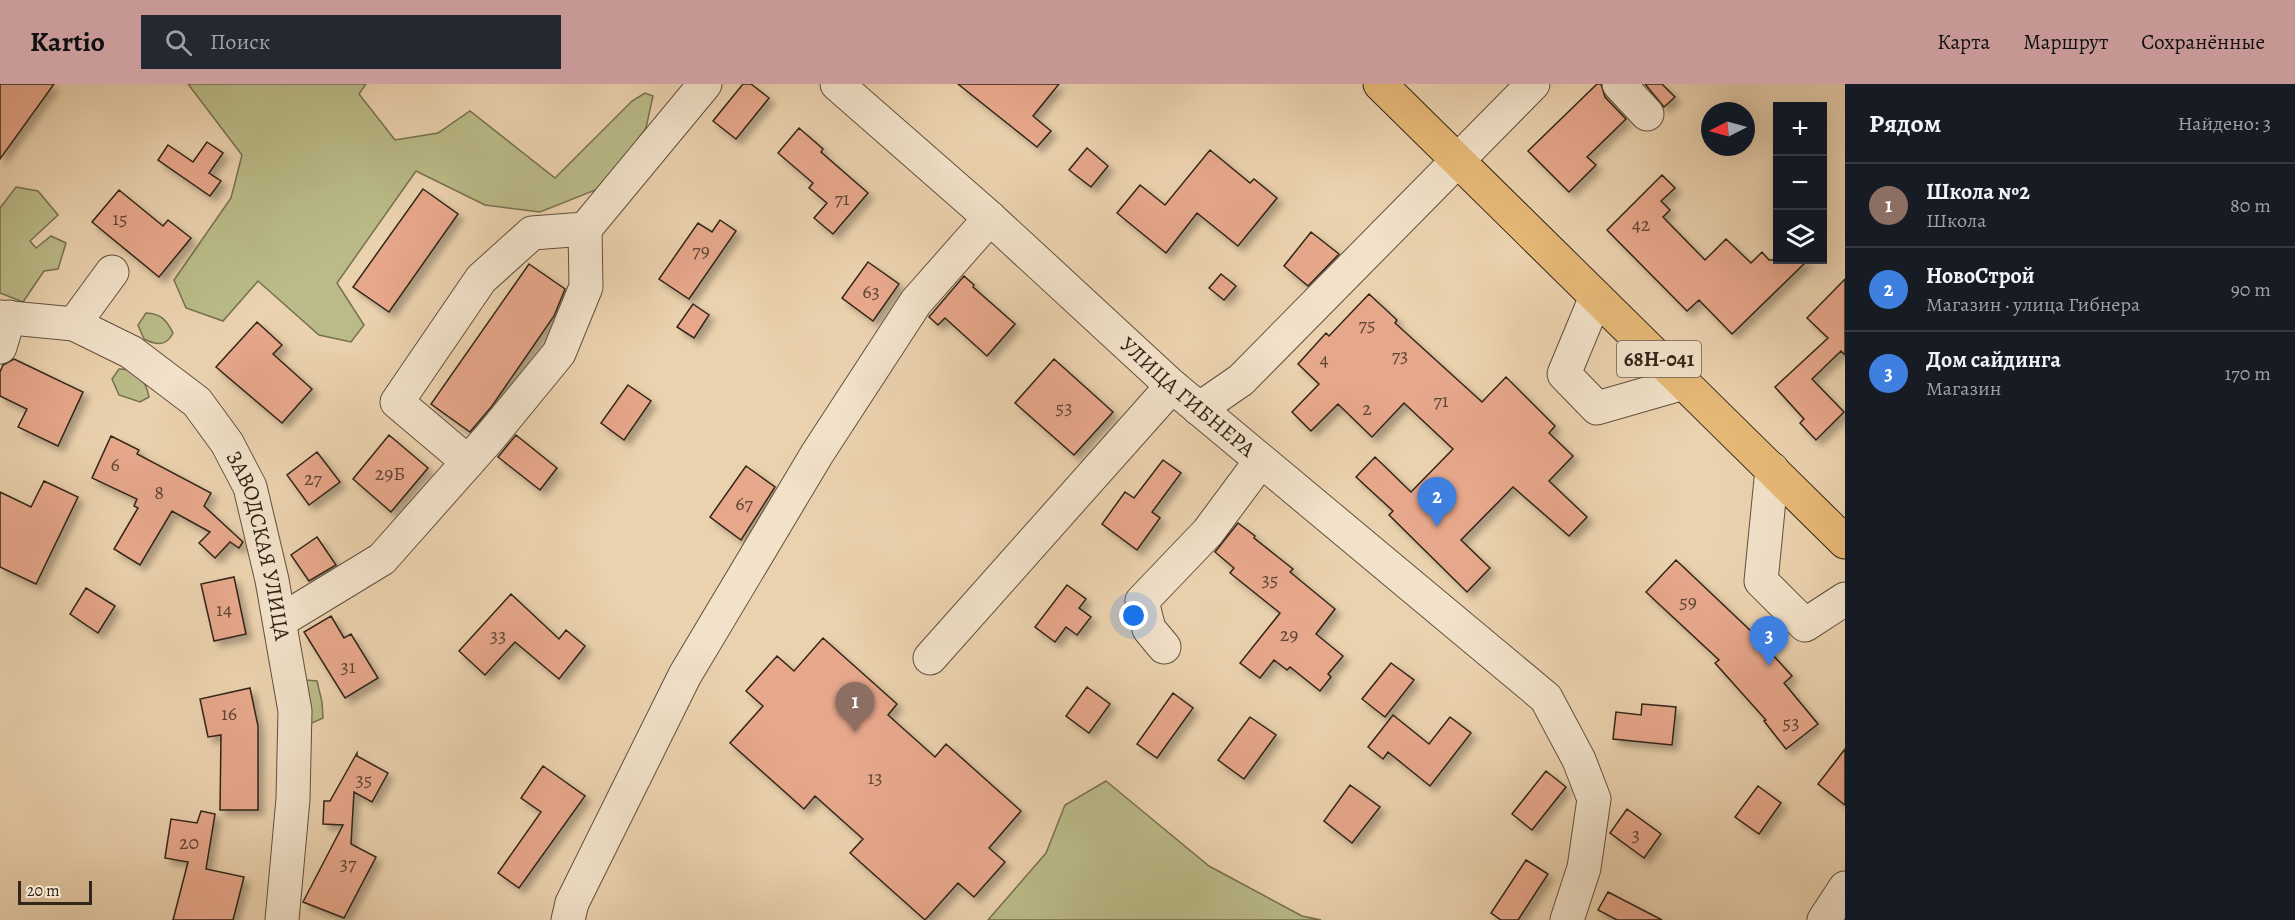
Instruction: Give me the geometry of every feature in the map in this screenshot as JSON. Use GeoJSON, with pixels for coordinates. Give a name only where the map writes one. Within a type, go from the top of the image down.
{"type":"FeatureCollection","features":[{"type":"Feature","properties":{"kind":"main road","name":"68Н-041"},"geometry":{"type":"LineString","coordinates":[[1380,84],[1845,542]]}},
{"type":"Feature","properties":{"kind":"street"},"geometry":{"type":"LineString","coordinates":[[280,621],[382,560],[559,353],[586,287],[585,229],[705,84]]}},
{"type":"Feature","properties":{"kind":"street","name":"УЛИЦА ГИБНЕРА"},"geometry":{"type":"LineString","coordinates":[[837,84],[990,218],[1198,409],[1546,698],[1579,760],[1594,799],[1584,868],[1568,920]]}},
{"type":"Feature","properties":{"kind":"street"},"geometry":{"type":"LineString","coordinates":[[1198,409],[1241,380],[1533,84]]}},
{"type":"Feature","properties":{"kind":"street"},"geometry":{"type":"LineString","coordinates":[[1619,84],[1647,114]]}},
{"type":"Feature","properties":{"kind":"street"},"geometry":{"type":"LineString","coordinates":[[568,920],[572,903],[686,675],[817,454],[916,302],[990,218]]}},
{"type":"Feature","properties":{"kind":"street"},"geometry":{"type":"LineString","coordinates":[[468,462],[397,402],[481,279],[532,233],[585,229]]}},
{"type":"Feature","properties":{"kind":"street"},"geometry":{"type":"LineString","coordinates":[[74,324],[112,272]]}},
{"type":"Feature","properties":{"kind":"street"},"geometry":{"type":"LineString","coordinates":[[1596,297],[1564,374],[1597,408],[1684,383]]}},
{"type":"Feature","properties":{"kind":"street","name":"ЗАВОДСКАЯ УЛИЦА"},"geometry":{"type":"LineString","coordinates":[[3,327],[74,324],[130,352],[197,402],[227,443],[250,487],[272,580],[295,711],[293,800],[282,920]]}},
{"type":"Feature","properties":{"kind":"street"},"geometry":{"type":"LineString","coordinates":[[930,658],[1172,386]]}},
{"type":"Feature","properties":{"kind":"street"},"geometry":{"type":"LineString","coordinates":[[1164,647],[1149,629],[1142,601],[1208,532],[1260,462]]}},
{"type":"Feature","properties":{"kind":"street"},"geometry":{"type":"LineString","coordinates":[[1772,469],[1761,581],[1805,626],[1845,599]]}},
{"type":"Feature","properties":{"kind":"street"},"geometry":{"type":"LineString","coordinates":[[1824,920],[1845,888]]}},
{"type":"Feature","properties":{"kind":"green space"},"geometry":{"type":"Polygon","coordinates":[[[188,84],[366,84],[359,94],[395,140],[438,133],[470,111],[555,178],[632,101],[645,93],[653,96],[646,128],[603,187],[540,212],[485,205],[416,171],[337,283],[364,325],[351,342],[319,335],[258,281],[223,321],[186,308],[174,280],[231,198],[242,155],[188,84]]]}},
{"type":"Feature","properties":{"kind":"green space"},"geometry":{"type":"Polygon","coordinates":[[[16,187],[38,191],[58,215],[30,241],[36,248],[51,236],[66,243],[58,269],[44,271],[23,302],[0,293],[0,208],[16,187]]]}},
{"type":"Feature","properties":{"kind":"green space"},"geometry":{"type":"Polygon","coordinates":[[[146,313],[159,316],[168,324],[173,333],[167,341],[160,344],[144,339],[138,325],[146,313]]]}},
{"type":"Feature","properties":{"kind":"green space"},"geometry":{"type":"Polygon","coordinates":[[[119,369],[125,369],[139,376],[143,380],[149,397],[140,402],[119,395],[112,379],[119,369]]]}},
{"type":"Feature","properties":{"kind":"green space"},"geometry":{"type":"Polygon","coordinates":[[[306,680],[317,681],[322,702],[323,718],[312,723],[304,717],[306,680]]]}},
{"type":"Feature","properties":{"kind":"green space"},"geometry":{"type":"Polygon","coordinates":[[[1106,781],[1209,866],[1302,916],[1321,920],[988,920],[1046,853],[1065,805],[1106,781]]]}},
{"type":"Feature","properties":{"kind":"building"},"geometry":{"type":"Polygon","coordinates":[[[0,84],[54,84],[0,159],[0,84]]]}},
{"type":"Feature","properties":{"kind":"building"},"geometry":{"type":"Polygon","coordinates":[[[743,84],[751,84],[769,98],[736,139],[713,121],[743,84]]]}},
{"type":"Feature","properties":{"kind":"building"},"geometry":{"type":"Polygon","coordinates":[[[958,84],[1059,84],[1033,116],[1051,131],[1037,147],[958,84]]]}},
{"type":"Feature","properties":{"kind":"building"},"geometry":{"type":"Polygon","coordinates":[[[1597,84],[1601,84],[1605,97],[1626,119],[1587,157],[1596,165],[1569,192],[1528,151],[1597,84]]]}},
{"type":"Feature","properties":{"kind":"building"},"geometry":{"type":"Polygon","coordinates":[[[1645,84],[1662,84],[1675,97],[1664,107],[1645,84]]]}},
{"type":"Feature","properties":{"kind":"building"},"geometry":{"type":"Polygon","coordinates":[[[799,128],[823,149],[821,152],[868,193],[833,234],[814,218],[827,203],[809,188],[813,183],[778,153],[799,128]]]}},
{"type":"Feature","properties":{"kind":"building"},"geometry":{"type":"Polygon","coordinates":[[[207,142],[223,153],[209,173],[221,181],[210,196],[158,160],[168,145],[193,162],[207,142]]]}},
{"type":"Feature","properties":{"kind":"building"},"geometry":{"type":"Polygon","coordinates":[[[1087,148],[1108,166],[1091,187],[1069,170],[1087,148]]]}},
{"type":"Feature","properties":{"kind":"building"},"geometry":{"type":"Polygon","coordinates":[[[1210,150],[1250,183],[1254,179],[1277,198],[1238,246],[1197,213],[1166,253],[1117,213],[1140,185],[1165,205],[1210,150]]]}},
{"type":"Feature","properties":{"kind":"building"},"geometry":{"type":"Polygon","coordinates":[[[1662,175],[1675,188],[1661,201],[1670,210],[1663,217],[1705,260],[1726,239],[1751,263],[1762,252],[1769,260],[1773,260],[1773,264],[1804,264],[1732,334],[1699,300],[1687,311],[1607,230],[1662,175]]]}},
{"type":"Feature","properties":{"kind":"building"},"geometry":{"type":"Polygon","coordinates":[[[423,189],[458,214],[389,312],[353,287],[423,189]]]}},
{"type":"Feature","properties":{"kind":"building"},"geometry":{"type":"Polygon","coordinates":[[[119,190],[163,226],[168,220],[191,238],[159,277],[92,222],[119,190]]]}},
{"type":"Feature","properties":{"kind":"building"},"geometry":{"type":"Polygon","coordinates":[[[720,220],[736,231],[689,299],[659,279],[698,223],[712,232],[720,220]]]}},
{"type":"Feature","properties":{"kind":"building"},"geometry":{"type":"Polygon","coordinates":[[[1311,232],[1339,254],[1308,286],[1284,266],[1311,232]]]}},
{"type":"Feature","properties":{"kind":"building"},"geometry":{"type":"Polygon","coordinates":[[[868,262],[899,284],[873,321],[842,298],[868,262]]]}},
{"type":"Feature","properties":{"kind":"building"},"geometry":{"type":"Polygon","coordinates":[[[529,264],[565,289],[554,316],[492,406],[470,432],[431,404],[529,264]]]}},
{"type":"Feature","properties":{"kind":"building"},"geometry":{"type":"Polygon","coordinates":[[[1221,274],[1236,286],[1224,300],[1209,288],[1221,274]]]}},
{"type":"Feature","properties":{"kind":"building"},"geometry":{"type":"Polygon","coordinates":[[[964,276],[974,285],[973,287],[1015,324],[987,356],[945,318],[938,325],[929,317],[964,276]]]}},
{"type":"Feature","properties":{"kind":"building"},"geometry":{"type":"Polygon","coordinates":[[[1845,279],[1845,355],[1841,351],[1812,379],[1844,412],[1816,440],[1800,423],[1804,419],[1775,387],[1828,338],[1807,318],[1845,279]]]}},
{"type":"Feature","properties":{"kind":"building"},"geometry":{"type":"Polygon","coordinates":[[[1369,294],[1397,320],[1395,323],[1482,402],[1506,377],[1555,426],[1549,433],[1573,456],[1549,481],[1587,517],[1569,536],[1513,487],[1461,540],[1490,568],[1467,592],[1389,515],[1393,511],[1356,477],[1375,457],[1411,492],[1453,449],[1404,403],[1372,437],[1338,404],[1311,431],[1292,412],[1319,384],[1298,364],[1326,333],[1329,336],[1369,294]]]}},
{"type":"Feature","properties":{"kind":"building"},"geometry":{"type":"Polygon","coordinates":[[[693,304],[709,315],[694,338],[677,327],[693,304]]]}},
{"type":"Feature","properties":{"kind":"building"},"geometry":{"type":"Polygon","coordinates":[[[257,322],[282,345],[273,354],[312,389],[282,423],[216,367],[257,322]]]}},
{"type":"Feature","properties":{"kind":"building"},"geometry":{"type":"Polygon","coordinates":[[[14,359],[83,392],[58,446],[18,427],[27,409],[0,396],[0,372],[3,365],[14,359]]]}},
{"type":"Feature","properties":{"kind":"building"},"geometry":{"type":"Polygon","coordinates":[[[1054,359],[1113,412],[1074,455],[1015,403],[1054,359]]]}},
{"type":"Feature","properties":{"kind":"building"},"geometry":{"type":"Polygon","coordinates":[[[628,385],[651,401],[624,440],[601,423],[628,385]]]}},
{"type":"Feature","properties":{"kind":"building"},"geometry":{"type":"Polygon","coordinates":[[[389,435],[428,468],[391,512],[353,479],[389,435]]]}},
{"type":"Feature","properties":{"kind":"building"},"geometry":{"type":"Polygon","coordinates":[[[516,435],[557,468],[540,490],[498,457],[516,435]]]}},
{"type":"Feature","properties":{"kind":"building"},"geometry":{"type":"Polygon","coordinates":[[[111,436],[139,450],[137,454],[211,493],[204,506],[243,542],[239,548],[230,542],[215,558],[199,543],[210,532],[172,511],[140,565],[114,549],[138,508],[134,506],[137,499],[92,478],[111,436]]]}},
{"type":"Feature","properties":{"kind":"building"},"geometry":{"type":"Polygon","coordinates":[[[317,452],[340,482],[309,505],[287,475],[317,452]]]}},
{"type":"Feature","properties":{"kind":"building"},"geometry":{"type":"Polygon","coordinates":[[[1163,460],[1181,473],[1152,512],[1160,518],[1137,550],[1102,524],[1125,492],[1134,498],[1163,460]]]}},
{"type":"Feature","properties":{"kind":"building"},"geometry":{"type":"Polygon","coordinates":[[[746,466],[775,487],[741,540],[710,517],[746,466]]]}},
{"type":"Feature","properties":{"kind":"building"},"geometry":{"type":"Polygon","coordinates":[[[44,481],[78,497],[36,584],[0,567],[0,492],[31,507],[44,481]]]}},
{"type":"Feature","properties":{"kind":"building"},"geometry":{"type":"Polygon","coordinates":[[[1238,523],[1293,569],[1290,572],[1335,609],[1316,634],[1343,656],[1328,674],[1331,677],[1320,691],[1290,667],[1287,670],[1274,660],[1260,678],[1240,663],[1280,613],[1230,573],[1234,568],[1215,552],[1238,523]]]}},
{"type":"Feature","properties":{"kind":"building"},"geometry":{"type":"Polygon","coordinates":[[[317,537],[336,565],[309,581],[291,555],[317,537]]]}},
{"type":"Feature","properties":{"kind":"building"},"geometry":{"type":"Polygon","coordinates":[[[1676,560],[1754,634],[1792,676],[1784,683],[1818,724],[1786,749],[1764,721],[1766,720],[1715,663],[1719,660],[1646,592],[1676,560]]]}},
{"type":"Feature","properties":{"kind":"building"},"geometry":{"type":"Polygon","coordinates":[[[234,577],[246,634],[214,641],[201,584],[234,577]]]}},
{"type":"Feature","properties":{"kind":"building"},"geometry":{"type":"Polygon","coordinates":[[[1067,585],[1086,599],[1079,608],[1091,617],[1077,635],[1066,627],[1055,642],[1035,627],[1067,585]]]}},
{"type":"Feature","properties":{"kind":"building"},"geometry":{"type":"Polygon","coordinates":[[[86,588],[115,606],[98,633],[70,614],[86,588]]]}},
{"type":"Feature","properties":{"kind":"building"},"geometry":{"type":"Polygon","coordinates":[[[511,594],[559,639],[566,630],[585,646],[559,679],[515,642],[485,675],[459,651],[511,594]]]}},
{"type":"Feature","properties":{"kind":"building"},"geometry":{"type":"Polygon","coordinates":[[[331,616],[344,638],[351,634],[378,678],[345,698],[304,632],[331,616]]]}},
{"type":"Feature","properties":{"kind":"building"},"geometry":{"type":"Polygon","coordinates":[[[823,638],[897,704],[888,715],[935,757],[946,744],[1021,811],[989,848],[1005,862],[974,897],[958,883],[925,920],[850,853],[863,839],[815,796],[804,809],[730,743],[763,706],[746,691],[777,656],[794,671],[823,638]]]}},
{"type":"Feature","properties":{"kind":"building"},"geometry":{"type":"Polygon","coordinates":[[[1391,663],[1414,680],[1385,717],[1362,699],[1391,663]]]}},
{"type":"Feature","properties":{"kind":"building"},"geometry":{"type":"Polygon","coordinates":[[[1087,687],[1110,704],[1089,733],[1066,716],[1087,687]]]}},
{"type":"Feature","properties":{"kind":"building"},"geometry":{"type":"Polygon","coordinates":[[[250,688],[258,726],[258,810],[220,810],[221,735],[208,737],[200,699],[250,688]]]}},
{"type":"Feature","properties":{"kind":"building"},"geometry":{"type":"Polygon","coordinates":[[[1173,693],[1193,708],[1157,758],[1137,744],[1173,693]]]}},
{"type":"Feature","properties":{"kind":"building"},"geometry":{"type":"Polygon","coordinates":[[[1642,704],[1676,707],[1672,745],[1613,739],[1616,712],[1641,715],[1642,704]]]}},
{"type":"Feature","properties":{"kind":"building"},"geometry":{"type":"Polygon","coordinates":[[[1393,715],[1429,744],[1450,717],[1471,733],[1430,786],[1388,752],[1383,759],[1368,747],[1393,715]]]}},
{"type":"Feature","properties":{"kind":"building"},"geometry":{"type":"Polygon","coordinates":[[[1250,717],[1276,735],[1244,779],[1218,760],[1250,717]]]}},
{"type":"Feature","properties":{"kind":"building"},"geometry":{"type":"Polygon","coordinates":[[[1845,749],[1845,805],[1818,784],[1845,749]]]}},
{"type":"Feature","properties":{"kind":"building"},"geometry":{"type":"Polygon","coordinates":[[[357,753],[357,756],[388,773],[372,802],[354,792],[351,844],[376,857],[344,918],[303,902],[343,825],[323,824],[324,801],[330,801],[357,753]]]}},
{"type":"Feature","properties":{"kind":"building"},"geometry":{"type":"Polygon","coordinates":[[[543,766],[585,796],[519,888],[498,873],[541,812],[521,798],[543,766]]]}},
{"type":"Feature","properties":{"kind":"building"},"geometry":{"type":"Polygon","coordinates":[[[1546,771],[1566,787],[1532,830],[1512,814],[1546,771]]]}},
{"type":"Feature","properties":{"kind":"building"},"geometry":{"type":"Polygon","coordinates":[[[1350,785],[1380,807],[1352,843],[1324,821],[1350,785]]]}},
{"type":"Feature","properties":{"kind":"building"},"geometry":{"type":"Polygon","coordinates":[[[1758,786],[1781,803],[1759,834],[1735,817],[1758,786]]]}},
{"type":"Feature","properties":{"kind":"building"},"geometry":{"type":"Polygon","coordinates":[[[1627,809],[1661,834],[1644,858],[1610,833],[1627,809]]]}},
{"type":"Feature","properties":{"kind":"building"},"geometry":{"type":"Polygon","coordinates":[[[201,811],[215,814],[206,869],[244,877],[233,920],[173,920],[188,862],[165,858],[171,819],[197,823],[201,811]]]}},
{"type":"Feature","properties":{"kind":"building"},"geometry":{"type":"Polygon","coordinates":[[[1526,860],[1548,874],[1518,920],[1501,920],[1491,913],[1526,860]]]}},
{"type":"Feature","properties":{"kind":"building"},"geometry":{"type":"Polygon","coordinates":[[[1608,892],[1662,920],[1617,920],[1598,910],[1608,892]]]}},
{"type":"Feature","properties":{"kind":"place","name":"НовоСтрой"},"geometry":{"type":"Point","coordinates":[1437,527]}},
{"type":"Feature","properties":{"kind":"place","name":"Дом сайдинга"},"geometry":{"type":"Point","coordinates":[1769,666]}},
{"type":"Feature","properties":{"kind":"place","name":"Школа №2"},"geometry":{"type":"Point","coordinates":[855,732]}}]}
